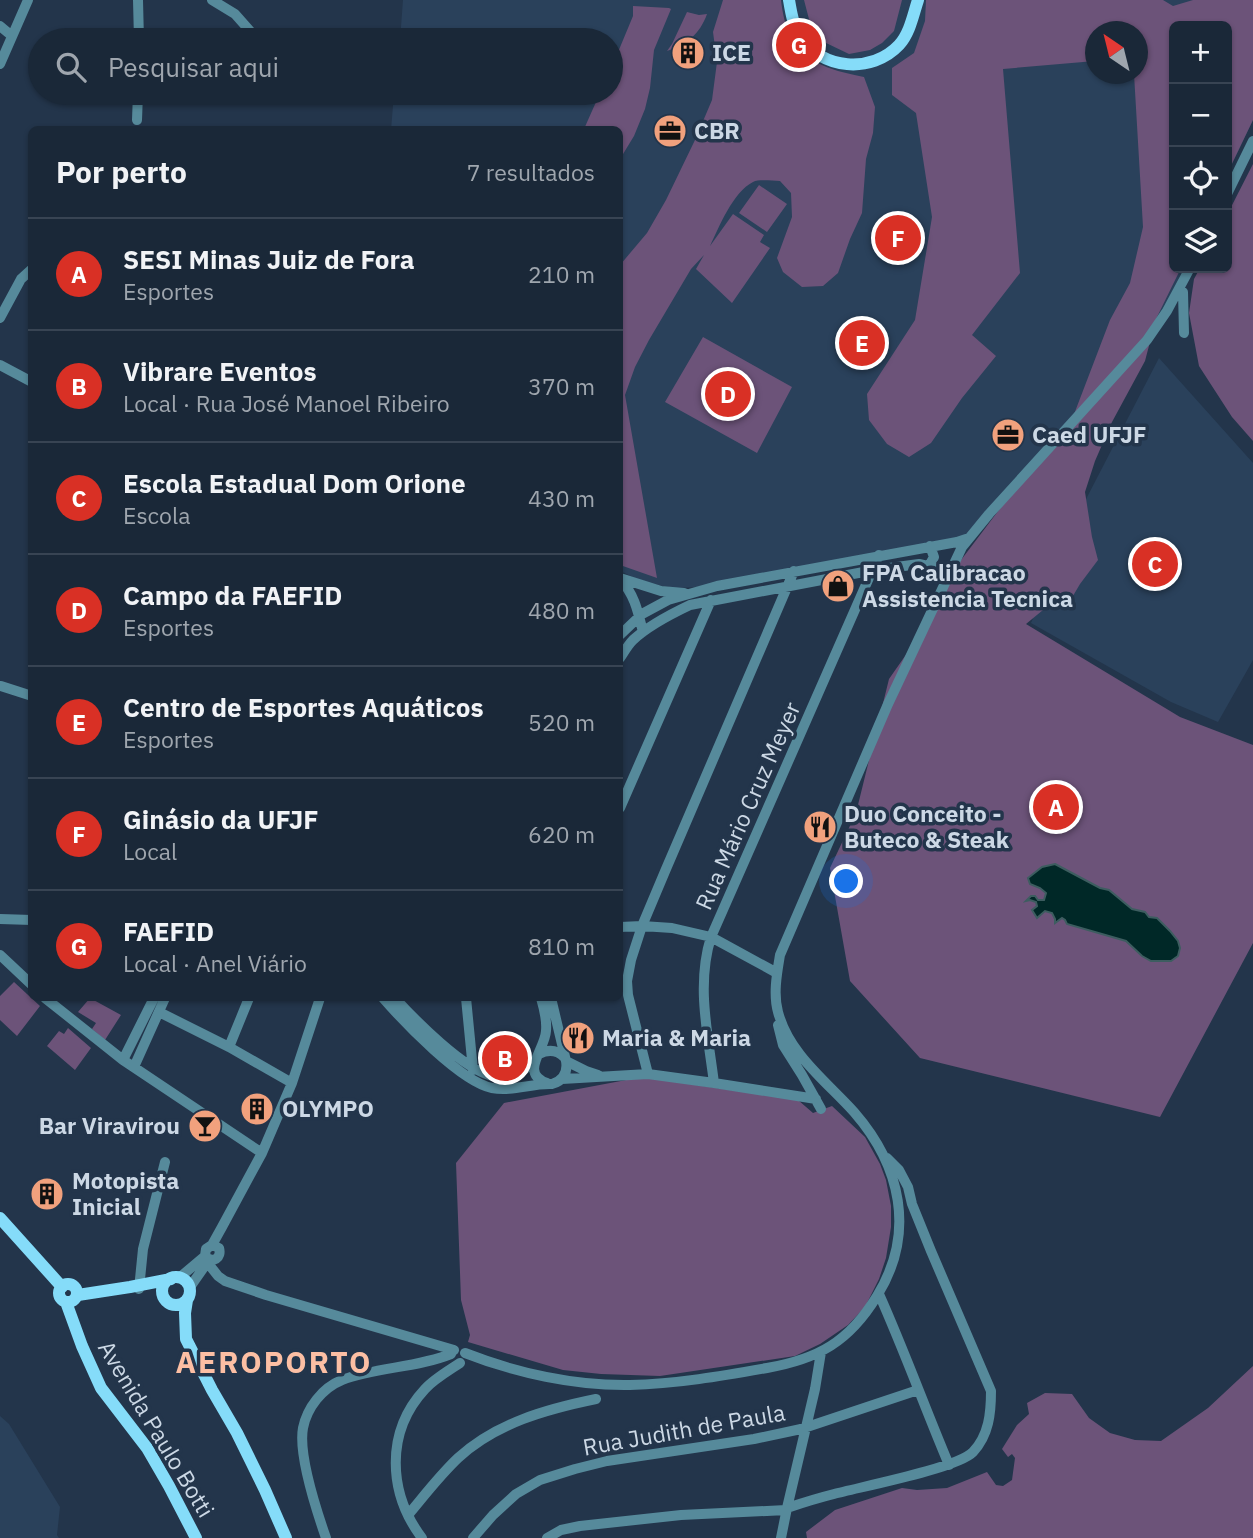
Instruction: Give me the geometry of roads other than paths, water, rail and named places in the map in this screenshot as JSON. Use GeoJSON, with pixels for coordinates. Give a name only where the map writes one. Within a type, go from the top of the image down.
{"type":"FeatureCollection","features":[{"type":"Feature","properties":{"kind":"main road"},"geometry":{"type":"LineString","coordinates":[[789,0],[792,19],[799,36],[806,44],[827,60],[850,65],[880,59],[899,44],[909,29],[918,0]]}},
{"type":"Feature","properties":{"kind":"main road"},"geometry":{"type":"LineString","coordinates":[[0,1218],[59,1284],[59,1296],[66,1302],[72,1302],[78,1295],[136,1287],[175,1278],[186,1281],[186,1339],[248,1456],[286,1538]]}},
{"type":"Feature","properties":{"kind":"main road"},"geometry":{"type":"LineString","coordinates":[[165,1300],[163,1288],[175,1278]]}},
{"type":"Feature","properties":{"kind":"main road"},"geometry":{"type":"LineString","coordinates":[[59,1284],[73,1285],[78,1295]]}},
{"type":"Feature","properties":{"kind":"main road"},"geometry":{"type":"LineString","coordinates":[[136,1287],[176,1305],[188,1294]]}},
{"type":"Feature","properties":{"kind":"main road","name":"Avenida Paulo Botti"},"geometry":{"type":"LineString","coordinates":[[66,1302],[82,1346],[102,1388],[147,1448],[196,1538]]}},
{"type":"Feature","properties":{"kind":"street"},"geometry":{"type":"LineString","coordinates":[[0,64],[28,0]]}},
{"type":"Feature","properties":{"kind":"street"},"geometry":{"type":"LineString","coordinates":[[138,0],[139,28]]}},
{"type":"Feature","properties":{"kind":"street"},"geometry":{"type":"LineString","coordinates":[[217,1],[235,14],[247,28]]}},
{"type":"Feature","properties":{"kind":"street"},"geometry":{"type":"LineString","coordinates":[[0,26],[12,37]]}},
{"type":"Feature","properties":{"kind":"street"},"geometry":{"type":"LineString","coordinates":[[137,120],[138,105]]}},
{"type":"Feature","properties":{"kind":"street"},"geometry":{"type":"LineString","coordinates":[[1232,184],[1253,141]]}},
{"type":"Feature","properties":{"kind":"street"},"geometry":{"type":"LineString","coordinates":[[0,318],[21,279],[28,272]]}},
{"type":"Feature","properties":{"kind":"street"},"geometry":{"type":"LineString","coordinates":[[821,1109],[783,1045],[776,988],[780,955],[888,704],[962,547],[1147,340],[1189,273]]}},
{"type":"Feature","properties":{"kind":"street"},"geometry":{"type":"LineString","coordinates":[[1089,404],[1150,343],[1171,315],[1190,273]]}},
{"type":"Feature","properties":{"kind":"street"},"geometry":{"type":"LineString","coordinates":[[1183,292],[1184,333]]}},
{"type":"Feature","properties":{"kind":"street"},"geometry":{"type":"LineString","coordinates":[[0,365],[28,380]]}},
{"type":"Feature","properties":{"kind":"street"},"geometry":{"type":"LineString","coordinates":[[623,632],[639,616],[668,600],[688,594],[969,538]]}},
{"type":"Feature","properties":{"kind":"street"},"geometry":{"type":"LineString","coordinates":[[926,565],[922,556],[929,547]]}},
{"type":"Feature","properties":{"kind":"street","name":"Rua Mário Cruz Meyer"},"geometry":{"type":"LineString","coordinates":[[714,1083],[704,1003],[704,965],[711,937],[879,555]]}},
{"type":"Feature","properties":{"kind":"street"},"geometry":{"type":"LineString","coordinates":[[623,654],[643,632],[690,605],[874,570],[926,565],[950,571]]}},
{"type":"Feature","properties":{"kind":"street"},"geometry":{"type":"LineString","coordinates":[[648,1074],[628,995],[631,960],[642,926],[794,571]]}},
{"type":"Feature","properties":{"kind":"street"},"geometry":{"type":"LineString","coordinates":[[623,579],[661,591],[688,594]]}},
{"type":"Feature","properties":{"kind":"street"},"geometry":{"type":"LineString","coordinates":[[623,581],[635,601],[643,632]]}},
{"type":"Feature","properties":{"kind":"street"},"geometry":{"type":"LineString","coordinates":[[623,801],[710,602],[714,587]]}},
{"type":"Feature","properties":{"kind":"street"},"geometry":{"type":"LineString","coordinates":[[1,686],[28,695]]}},
{"type":"Feature","properties":{"kind":"street"},"geometry":{"type":"LineString","coordinates":[[0,919],[28,920]]}},
{"type":"Feature","properties":{"kind":"street"},"geometry":{"type":"LineString","coordinates":[[623,927],[672,928],[711,937],[778,973],[783,1007],[789,1025],[799,1046],[824,1081]]}},
{"type":"Feature","properties":{"kind":"street"},"geometry":{"type":"LineString","coordinates":[[0,955],[28,981]]}},
{"type":"Feature","properties":{"kind":"street"},"geometry":{"type":"LineString","coordinates":[[49,1001],[124,1060],[262,1153]]}},
{"type":"Feature","properties":{"kind":"street"},"geometry":{"type":"LineString","coordinates":[[124,1060],[153,1001]]}},
{"type":"Feature","properties":{"kind":"street"},"geometry":{"type":"LineString","coordinates":[[134,1067],[164,1001]]}},
{"type":"Feature","properties":{"kind":"street"},"geometry":{"type":"LineString","coordinates":[[229,1047],[248,1001]]}},
{"type":"Feature","properties":{"kind":"street"},"geometry":{"type":"LineString","coordinates":[[319,1001],[292,1083],[262,1153],[222,1227],[215,1246],[205,1249],[207,1259],[218,1276],[225,1281],[458,1357],[481,1359],[555,1378],[628,1385],[712,1378],[807,1359],[830,1348],[852,1329],[885,1284],[895,1257],[901,1221],[896,1184],[885,1156]]}},
{"type":"Feature","properties":{"kind":"street"},"geometry":{"type":"LineString","coordinates":[[386,1001],[422,1032],[484,1073],[494,1076],[516,1074],[550,1050],[586,1071],[606,1077]]}},
{"type":"Feature","properties":{"kind":"street"},"geometry":{"type":"LineString","coordinates":[[397,1001],[457,1070],[474,1081],[494,1088],[547,1083]]}},
{"type":"Feature","properties":{"kind":"street"},"geometry":{"type":"LineString","coordinates":[[466,1001],[474,1081]]}},
{"type":"Feature","properties":{"kind":"street"},"geometry":{"type":"LineString","coordinates":[[542,1001],[547,1030],[535,1074],[542,1082],[552,1084],[562,1079],[648,1074],[816,1099]]}},
{"type":"Feature","properties":{"kind":"street"},"geometry":{"type":"LineString","coordinates":[[552,1001],[567,1070],[562,1079]]}},
{"type":"Feature","properties":{"kind":"street"},"geometry":{"type":"LineString","coordinates":[[547,1538],[561,1530],[580,1526],[681,1515],[786,1509],[831,1494],[949,1465],[972,1454],[985,1434],[991,1407],[990,1391],[912,1204],[908,1187],[899,1170],[885,1156],[855,1114],[795,1049],[777,1010]]}},
{"type":"Feature","properties":{"kind":"street"},"geometry":{"type":"LineString","coordinates":[[159,1012],[292,1083]]}},
{"type":"Feature","properties":{"kind":"street"},"geometry":{"type":"LineString","coordinates":[[136,1287],[164,1162]]}},
{"type":"Feature","properties":{"kind":"street"},"geometry":{"type":"LineString","coordinates":[[175,1278],[207,1259]]}},
{"type":"Feature","properties":{"kind":"street"},"geometry":{"type":"LineString","coordinates":[[188,1294],[207,1259]]}},
{"type":"Feature","properties":{"kind":"street"},"geometry":{"type":"LineString","coordinates":[[879,1294],[949,1465]]}},
{"type":"Feature","properties":{"kind":"street"},"geometry":{"type":"LineString","coordinates":[[781,1538],[821,1352]]}},
{"type":"Feature","properties":{"kind":"street"},"geometry":{"type":"LineString","coordinates":[[326,1538],[309,1480],[303,1448],[303,1430],[309,1409],[322,1392],[340,1381],[458,1357]]}},
{"type":"Feature","properties":{"kind":"street"},"geometry":{"type":"LineString","coordinates":[[422,1538],[398,1492],[396,1444],[402,1423],[412,1405],[426,1387],[458,1357]]}},
{"type":"Feature","properties":{"kind":"street","name":"Rua Judith de Paula"},"geometry":{"type":"LineString","coordinates":[[473,1538],[516,1494],[552,1476],[617,1459],[754,1439],[805,1428],[918,1390]]}},
{"type":"Feature","properties":{"kind":"street"},"geometry":{"type":"LineString","coordinates":[[408,1515],[443,1474],[479,1441],[537,1414],[596,1399]]}},
{"type":"Feature","properties":{"kind":"place","name":"FAEFID"},"geometry":{"type":"Point","coordinates":[799,45]}},
{"type":"Feature","properties":{"kind":"place","name":"ICE"},"geometry":{"type":"Point","coordinates":[688,53]}},
{"type":"Feature","properties":{"kind":"place","name":"CBR"},"geometry":{"type":"Point","coordinates":[670,131]}},
{"type":"Feature","properties":{"kind":"place","name":"Ginásio da UFJF"},"geometry":{"type":"Point","coordinates":[898,238]}},
{"type":"Feature","properties":{"kind":"place","name":"Centro de Esportes Aquáticos"},"geometry":{"type":"Point","coordinates":[862,343]}},
{"type":"Feature","properties":{"kind":"place","name":"Campo da FAEFID"},"geometry":{"type":"Point","coordinates":[728,394]}},
{"type":"Feature","properties":{"kind":"place","name":"Caed UFJF"},"geometry":{"type":"Point","coordinates":[1008,435]}},
{"type":"Feature","properties":{"kind":"place","name":"Escola Estadual Dom Orione"},"geometry":{"type":"Point","coordinates":[1155,564]}},
{"type":"Feature","properties":{"kind":"place","name":"FPA Calibracao Assistencia Tecnica"},"geometry":{"type":"Point","coordinates":[838,586]}},
{"type":"Feature","properties":{"kind":"place","name":"SESI Minas Juiz de Fora"},"geometry":{"type":"Point","coordinates":[1056,807]}},
{"type":"Feature","properties":{"kind":"place","name":"Duo Conceito - Buteco & Steak"},"geometry":{"type":"Point","coordinates":[820,827]}},
{"type":"Feature","properties":{"kind":"place","name":"Maria & Maria"},"geometry":{"type":"Point","coordinates":[578,1038]}},
{"type":"Feature","properties":{"kind":"place","name":"Vibrare Eventos"},"geometry":{"type":"Point","coordinates":[505,1058]}},
{"type":"Feature","properties":{"kind":"place","name":"OLYMPO"},"geometry":{"type":"Point","coordinates":[257,1109]}},
{"type":"Feature","properties":{"kind":"place","name":"Bar Viravirou"},"geometry":{"type":"Point","coordinates":[205,1126]}},
{"type":"Feature","properties":{"kind":"place","name":"Motopista Inicial"},"geometry":{"type":"Point","coordinates":[47,1194]}},
{"type":"Feature","properties":{"kind":"district","name":"AEROPORTO"},"geometry":{"type":"Point","coordinates":[274,1363]}}]}
